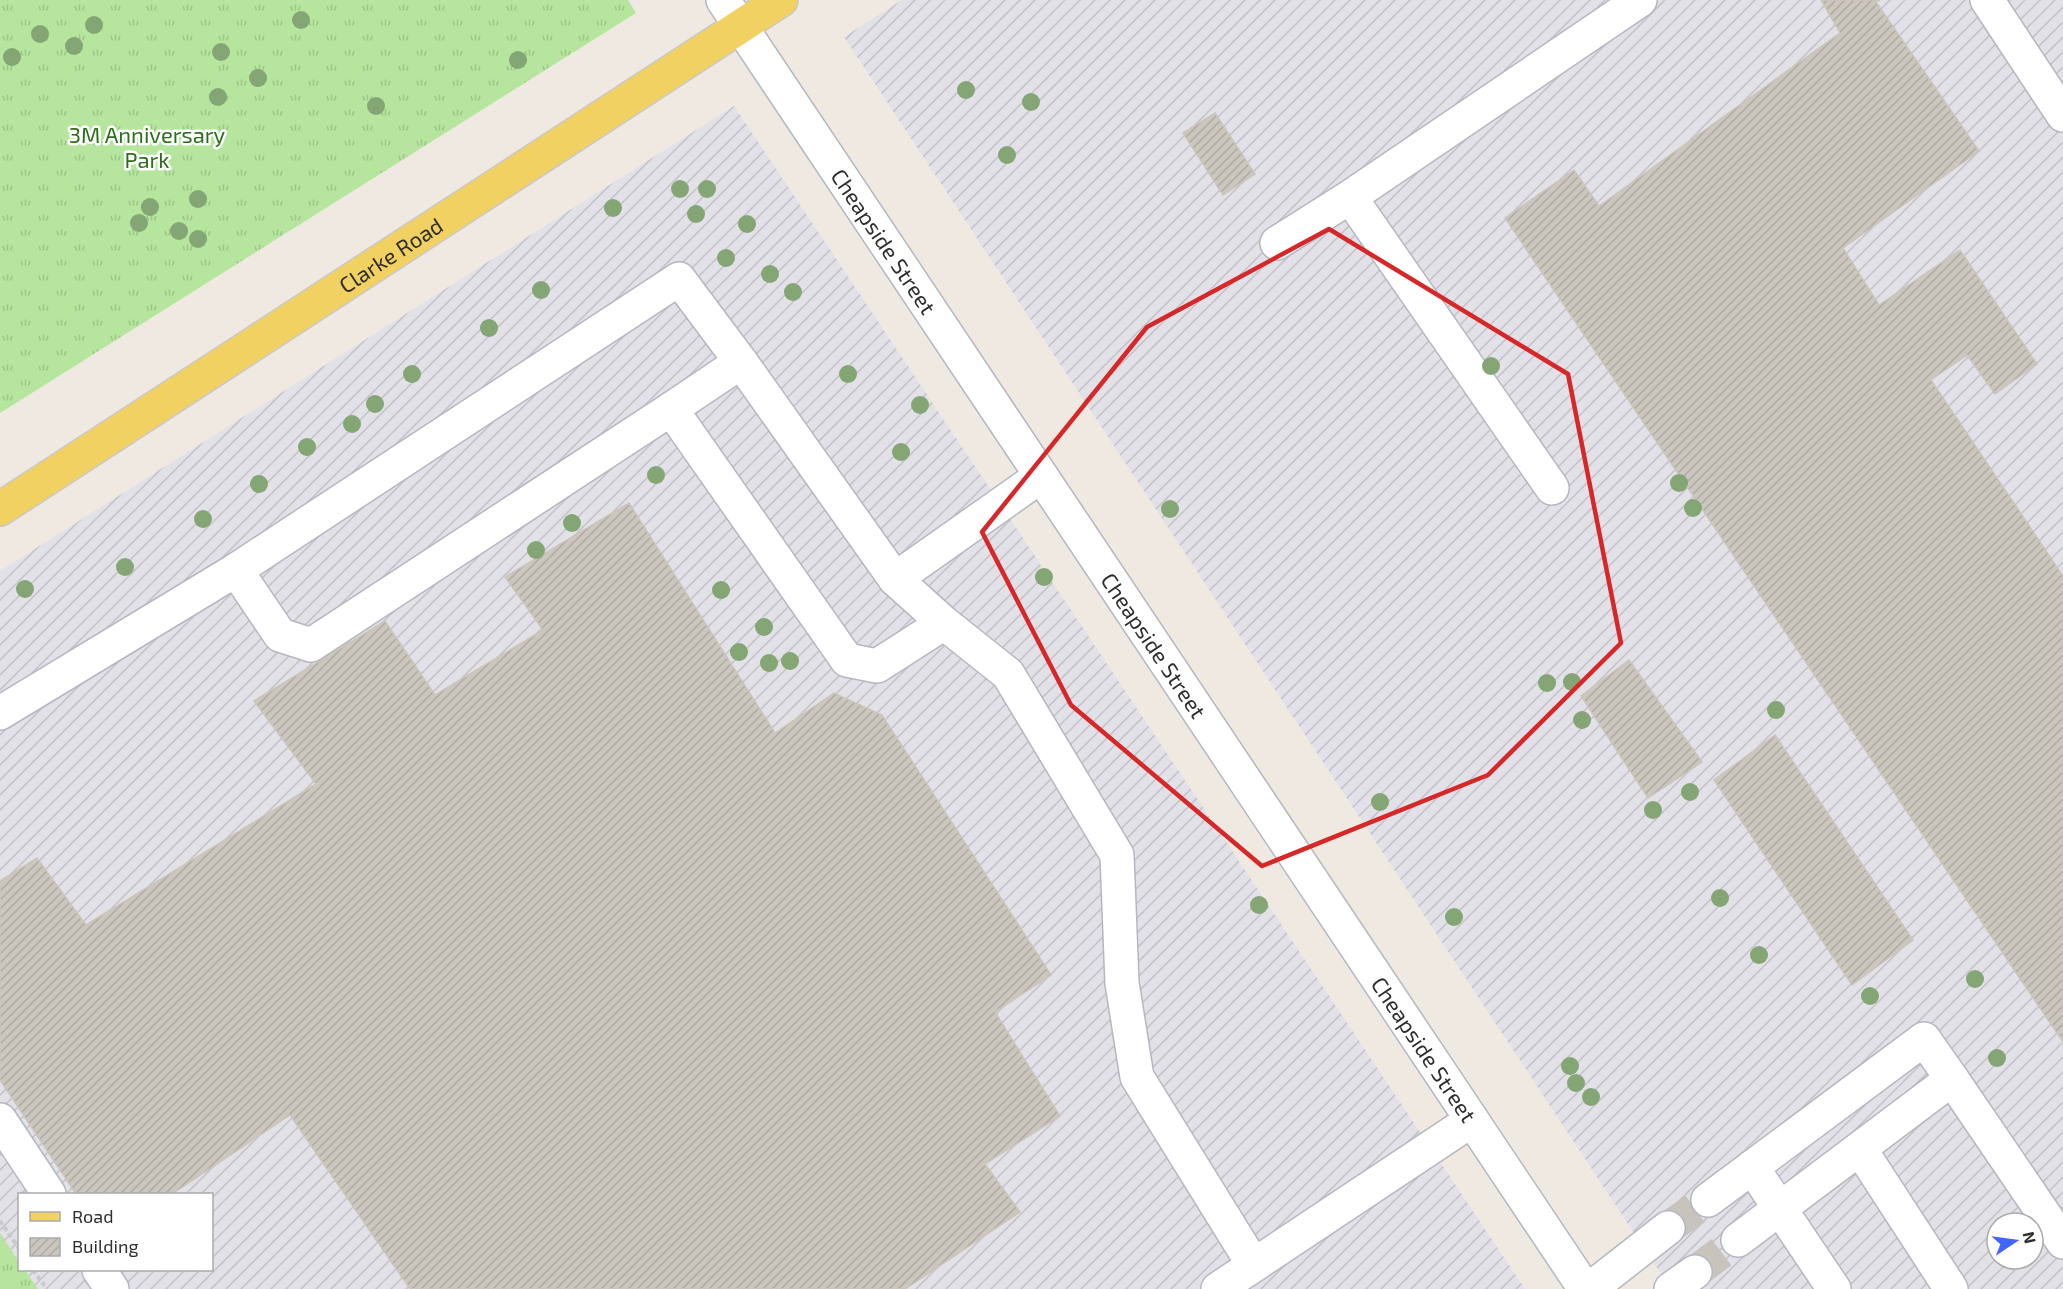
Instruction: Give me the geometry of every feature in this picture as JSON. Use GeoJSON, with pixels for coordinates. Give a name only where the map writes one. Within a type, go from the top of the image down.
{"type":"FeatureCollection","features":[{"type":"Feature","properties":{"kind":"main road","name":"Clarke Road"},"geometry":{"type":"LineString","coordinates":[[0,509],[731,13],[781,0]]}},
{"type":"Feature","properties":{"kind":"street"},"geometry":{"type":"LineString","coordinates":[[1277,243],[1350,197],[1640,0]]}},
{"type":"Feature","properties":{"kind":"street"},"geometry":{"type":"LineString","coordinates":[[1987,0],[2063,115]]}},
{"type":"Feature","properties":{"kind":"street","name":"Cheapside Street"},"geometry":{"type":"LineString","coordinates":[[731,13],[1472,1120],[1588,1289]]}},
{"type":"Feature","properties":{"kind":"street"},"geometry":{"type":"LineString","coordinates":[[1350,197],[1552,488]]}},
{"type":"Feature","properties":{"kind":"street"},"geometry":{"type":"LineString","coordinates":[[0,713],[236,570],[679,279],[741,362],[895,579],[944,623],[1008,674],[1117,855],[1122,983],[1137,1077],[1253,1264]]}},
{"type":"Feature","properties":{"kind":"street"},"geometry":{"type":"LineString","coordinates":[[236,570],[280,635],[311,645],[741,362]]}},
{"type":"Feature","properties":{"kind":"street"},"geometry":{"type":"LineString","coordinates":[[671,409],[847,660],[877,666],[944,623]]}},
{"type":"Feature","properties":{"kind":"street"},"geometry":{"type":"LineString","coordinates":[[895,579],[1041,476]]}},
{"type":"Feature","properties":{"kind":"street"},"geometry":{"type":"LineString","coordinates":[[1708,1200],[1924,1039],[2063,1242]]}},
{"type":"Feature","properties":{"kind":"street"},"geometry":{"type":"LineString","coordinates":[[1738,1240],[1952,1079]]}},
{"type":"Feature","properties":{"kind":"street"},"geometry":{"type":"LineString","coordinates":[[0,1120],[48,1193]]}},
{"type":"Feature","properties":{"kind":"street"},"geometry":{"type":"LineString","coordinates":[[1218,1289],[1472,1120]]}},
{"type":"Feature","properties":{"kind":"street"},"geometry":{"type":"LineString","coordinates":[[1860,1149],[1951,1289]]}},
{"type":"Feature","properties":{"kind":"street"},"geometry":{"type":"LineString","coordinates":[[1752,1167],[1834,1289]]}},
{"type":"Feature","properties":{"kind":"street"},"geometry":{"type":"LineString","coordinates":[[1588,1289],[1668,1228]]}},
{"type":"Feature","properties":{"kind":"street"},"geometry":{"type":"LineString","coordinates":[[100,1271],[112,1289]]}},
{"type":"Feature","properties":{"kind":"path"},"geometry":{"type":"LineString","coordinates":[[0,1221],[18,1247]]}},
{"type":"Feature","properties":{"kind":"path"},"geometry":{"type":"LineString","coordinates":[[34,1271],[47,1289]]}},
{"type":"Feature","properties":{"kind":"highlighted area"},"geometry":{"type":"Polygon","coordinates":[[[1329,229],[1568,374],[1621,643],[1488,775],[1262,866],[1071,705],[982,532],[1147,327],[1329,229]]]}},
{"type":"Feature","properties":{"kind":"shaded area"},"geometry":{"type":"Polygon","coordinates":[[[902,0],[2063,0],[2063,1289],[1671,1289],[844,37],[902,0]]]}},
{"type":"Feature","properties":{"kind":"shaded area"},"geometry":{"type":"Polygon","coordinates":[[[734,106],[1525,1289],[38,1289],[26,1271],[213,1271],[213,1193],[18,1193],[18,1260],[0,1233],[0,571],[734,106]]]}},
{"type":"Feature","properties":{"kind":"green space","name":"3M Anniversary Park"},"geometry":{"type":"Polygon","coordinates":[[[0,0],[628,0],[636,13],[0,413],[0,0]]]}},
{"type":"Feature","properties":{"kind":"green space"},"geometry":{"type":"Polygon","coordinates":[[[0,1233],[18,1260],[18,1271],[26,1271],[38,1289],[0,1289],[0,1233]]]}},
{"type":"Feature","properties":{"kind":"building"},"geometry":{"type":"Polygon","coordinates":[[[1821,0],[1880,0],[1876,2],[1979,151],[1843,248],[1879,305],[1960,250],[2037,364],[1995,394],[1967,355],[1931,380],[2063,576],[2063,1042],[1505,218],[1574,170],[1599,206],[1840,33],[1821,0]]]}},
{"type":"Feature","properties":{"kind":"building"},"geometry":{"type":"Polygon","coordinates":[[[1215,113],[1255,174],[1223,195],[1183,133],[1215,113]]]}},
{"type":"Feature","properties":{"kind":"building"},"geometry":{"type":"Polygon","coordinates":[[[629,503],[775,733],[834,693],[882,715],[1051,975],[995,1012],[1060,1116],[985,1164],[1020,1212],[905,1289],[410,1289],[290,1115],[173,1193],[75,1193],[0,1080],[0,881],[37,858],[86,925],[316,784],[254,701],[385,621],[435,695],[543,630],[505,577],[629,503]]]}},
{"type":"Feature","properties":{"kind":"building"},"geometry":{"type":"Polygon","coordinates":[[[1629,660],[1702,762],[1648,798],[1581,696],[1629,660]]]}},
{"type":"Feature","properties":{"kind":"building"},"geometry":{"type":"Polygon","coordinates":[[[1775,735],[1913,940],[1852,985],[1714,780],[1775,735]]]}},
{"type":"Feature","properties":{"kind":"tunnel"},"geometry":{"type":"LineString","coordinates":[[1668,1228],[1708,1200]]}},
{"type":"Feature","properties":{"kind":"tunnel"},"geometry":{"type":"LineString","coordinates":[[1695,1272],[1738,1240]]}}]}
